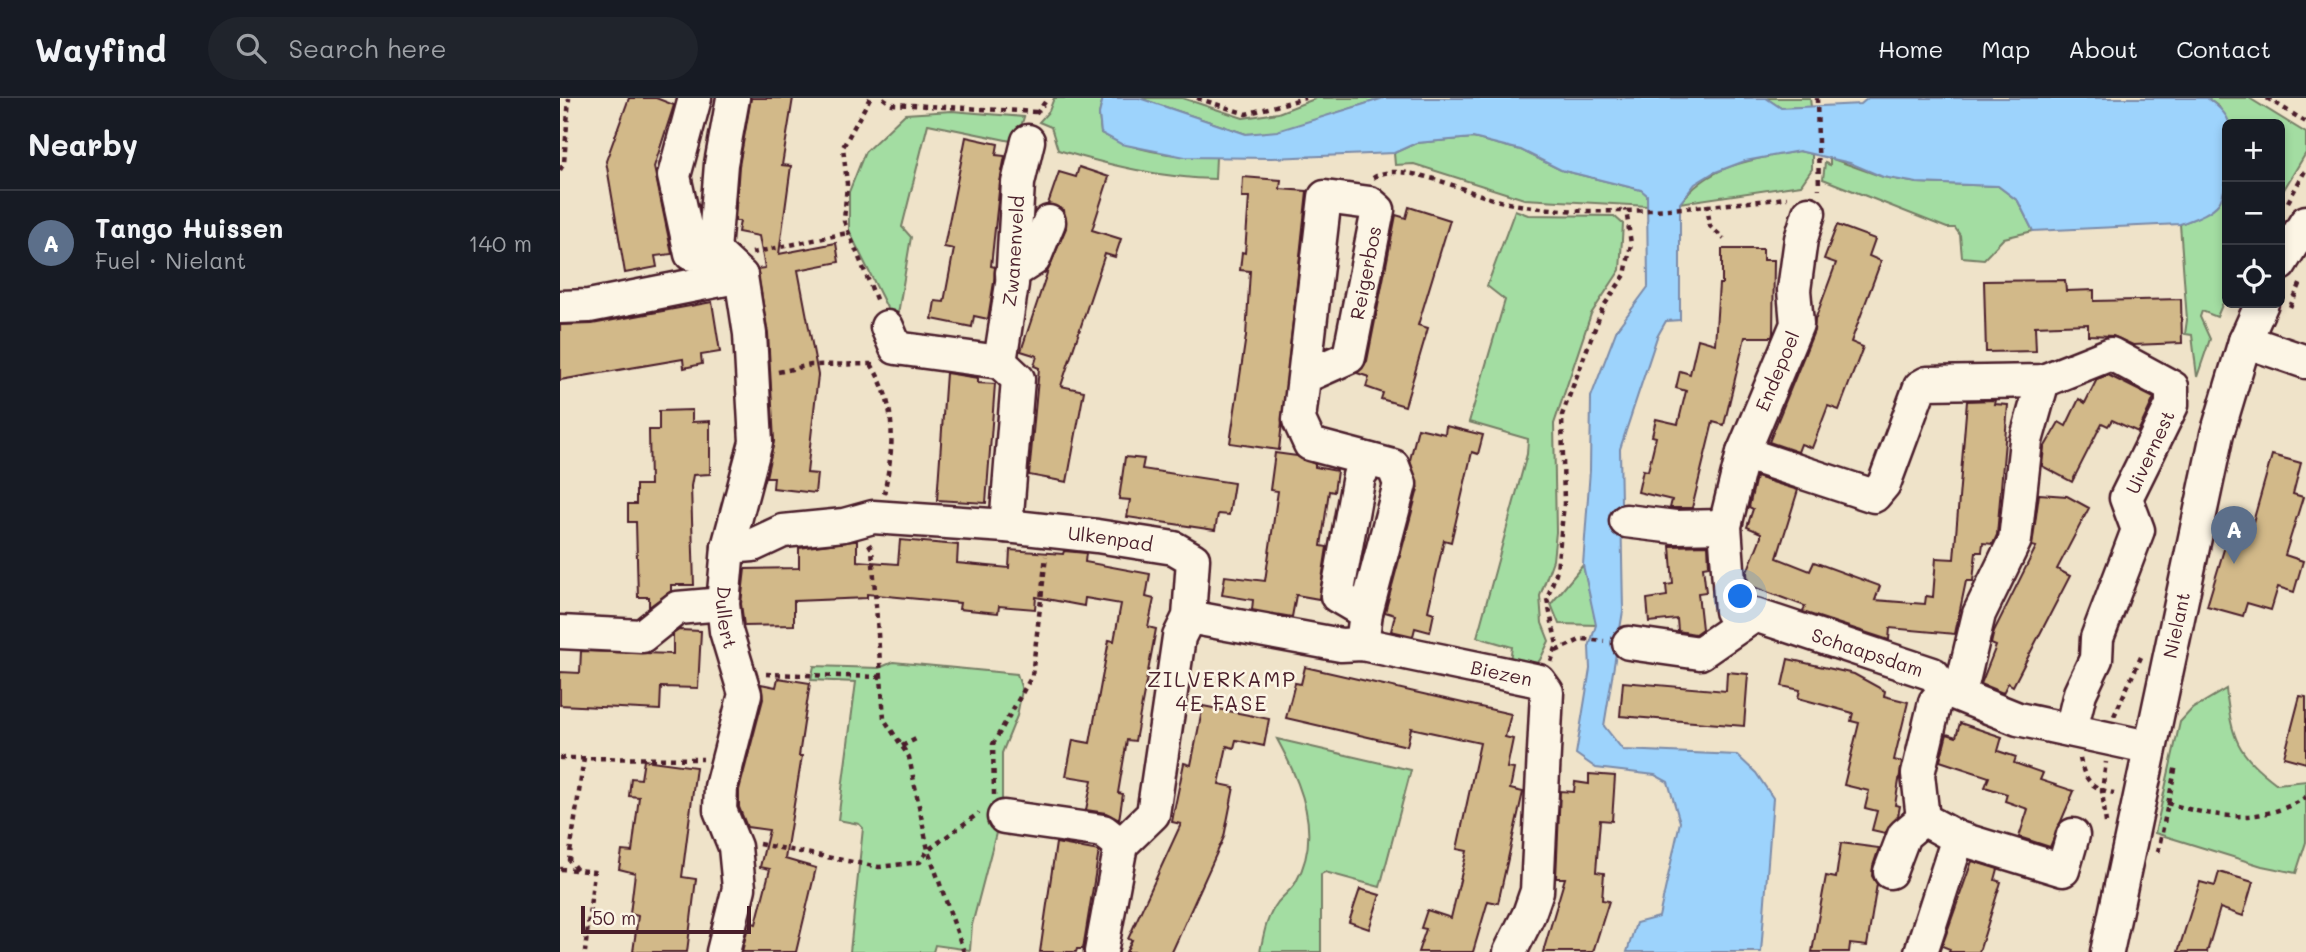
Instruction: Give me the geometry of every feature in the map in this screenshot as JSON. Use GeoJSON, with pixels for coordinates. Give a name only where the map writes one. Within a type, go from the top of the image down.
{"type":"FeatureCollection","features":[{"type":"Feature","properties":{"kind":"street"},"geometry":{"type":"LineString","coordinates":[[695,98],[674,176],[691,254],[726,262]]}},
{"type":"Feature","properties":{"kind":"street","name":"Dullert"},"geometry":{"type":"LineString","coordinates":[[723,952],[739,888],[735,855],[720,810],[721,787],[745,694],[726,631],[723,604],[728,547],[756,442],[754,377],[726,262],[721,164],[733,98]]}},
{"type":"Feature","properties":{"kind":"street","name":"Zwanenveld"},"geometry":{"type":"LineString","coordinates":[[1000,362],[1012,273],[1018,183],[1028,142]]}},
{"type":"Feature","properties":{"kind":"street","name":"Endepoel"},"geometry":{"type":"LineString","coordinates":[[1740,625],[1731,611],[1725,526],[1743,453],[1797,324],[1794,290],[1809,195]]}},
{"type":"Feature","properties":{"kind":"street","name":"Reigerbos"},"geometry":{"type":"LineString","coordinates":[[1304,377],[1349,357],[1378,210],[1370,202],[1325,197],[1304,377],[1299,420],[1310,444],[1370,460],[1359,476],[1337,596],[1366,613],[1362,644]]}},
{"type":"Feature","properties":{"kind":"street"},"geometry":{"type":"LineString","coordinates":[[2285,248],[2296,213]]}},
{"type":"Feature","properties":{"kind":"street"},"geometry":{"type":"LineString","coordinates":[[1012,273],[1034,259],[1049,222]]}},
{"type":"Feature","properties":{"kind":"street"},"geometry":{"type":"LineString","coordinates":[[560,307],[589,306],[726,262]]}},
{"type":"Feature","properties":{"kind":"street","name":"Nielant"},"geometry":{"type":"LineString","coordinates":[[2107,952],[2148,747],[2217,434],[2245,341],[2260,308]]}},
{"type":"Feature","properties":{"kind":"street"},"geometry":{"type":"LineString","coordinates":[[886,325],[896,348],[1000,362],[1018,379],[1006,526]]}},
{"type":"Feature","properties":{"kind":"street"},"geometry":{"type":"LineString","coordinates":[[2245,341],[2306,362]]}},
{"type":"Feature","properties":{"kind":"street","name":"Uivernest"},"geometry":{"type":"LineString","coordinates":[[1743,453],[1874,496],[1884,484],[1920,387],[1927,383],[2043,381],[2110,354],[2172,387],[2172,405],[2126,498],[2138,530],[2097,638],[2096,659],[2080,694],[2071,730]]}},
{"type":"Feature","properties":{"kind":"street"},"geometry":{"type":"LineString","coordinates":[[1923,819],[1918,774],[1934,702],[1946,690],[1963,681],[1979,614],[2015,540],[2026,441],[2043,381]]}},
{"type":"Feature","properties":{"kind":"street","name":"Ulkenpad"},"geometry":{"type":"LineString","coordinates":[[728,547],[754,545],[783,531],[844,525],[866,519],[1006,526],[1049,531],[1174,548],[1193,559],[1189,617],[1179,637],[1153,814],[1121,845]]}},
{"type":"Feature","properties":{"kind":"street"},"geometry":{"type":"LineString","coordinates":[[1626,521],[1675,527],[1725,526]]}},
{"type":"Feature","properties":{"kind":"street"},"geometry":{"type":"LineString","coordinates":[[560,632],[642,636],[677,608],[723,604]]}},
{"type":"Feature","properties":{"kind":"street","name":"Schaapsdam"},"geometry":{"type":"LineString","coordinates":[[1629,643],[1700,653],[1755,615],[1933,674],[1946,690],[2018,719],[2148,747]]}},
{"type":"Feature","properties":{"kind":"street","name":"Biezen"},"geometry":{"type":"LineString","coordinates":[[1189,617],[1341,645],[1362,644],[1539,681],[1547,692],[1536,891],[1529,915],[1510,952]]}},
{"type":"Feature","properties":{"kind":"street"},"geometry":{"type":"LineString","coordinates":[[994,809],[1103,831],[1121,845],[1101,952]]}},
{"type":"Feature","properties":{"kind":"street"},"geometry":{"type":"LineString","coordinates":[[1923,819],[1958,838],[2063,870],[2073,835]]}},
{"type":"Feature","properties":{"kind":"street"},"geometry":{"type":"LineString","coordinates":[[1890,872],[1904,835],[1923,819]]}},
{"type":"Feature","properties":{"kind":"street"},"geometry":{"type":"LineString","coordinates":[[1921,952],[1958,838]]}},
{"type":"Feature","properties":{"kind":"path"},"geometry":{"type":"LineString","coordinates":[[560,170],[564,163],[569,98]]}},
{"type":"Feature","properties":{"kind":"path"},"geometry":{"type":"LineString","coordinates":[[870,98],[843,147],[847,233],[886,325],[871,364]]}},
{"type":"Feature","properties":{"kind":"path"},"geometry":{"type":"LineString","coordinates":[[883,98],[892,104],[1037,112]]}},
{"type":"Feature","properties":{"kind":"path"},"geometry":{"type":"LineString","coordinates":[[1197,98],[1246,114],[1305,98]]}},
{"type":"Feature","properties":{"kind":"path"},"geometry":{"type":"LineString","coordinates":[[2267,98],[2306,122]]}},
{"type":"Feature","properties":{"kind":"path"},"geometry":{"type":"LineString","coordinates":[[1817,99],[1820,162]]}},
{"type":"Feature","properties":{"kind":"path"},"geometry":{"type":"LineString","coordinates":[[2296,213],[2306,169]]}},
{"type":"Feature","properties":{"kind":"path"},"geometry":{"type":"LineString","coordinates":[[1357,201],[1366,183],[1377,174],[1399,170],[1498,201],[1539,209],[1642,209],[1809,195]]}},
{"type":"Feature","properties":{"kind":"path"},"geometry":{"type":"LineString","coordinates":[[1707,204],[1710,226],[1724,239]]}},
{"type":"Feature","properties":{"kind":"path"},"geometry":{"type":"LineString","coordinates":[[1543,686],[1557,645],[1547,599],[1557,570],[1564,504],[1562,415],[1603,307],[1625,275],[1631,244],[1626,209]]}},
{"type":"Feature","properties":{"kind":"path"},"geometry":{"type":"LineString","coordinates":[[726,262],[847,233]]}},
{"type":"Feature","properties":{"kind":"path"},"geometry":{"type":"LineString","coordinates":[[754,377],[811,365],[871,364]]}},
{"type":"Feature","properties":{"kind":"path"},"geometry":{"type":"LineString","coordinates":[[871,364],[884,386],[894,445],[866,519],[872,549],[884,719],[909,757],[928,850],[964,952]]}},
{"type":"Feature","properties":{"kind":"path"},"geometry":{"type":"LineString","coordinates":[[735,855],[747,856],[755,843],[879,867],[920,862],[928,850],[994,809],[993,744],[1032,676],[1049,531]]}},
{"type":"Feature","properties":{"kind":"path"},"geometry":{"type":"LineString","coordinates":[[1555,652],[1582,639]]}},
{"type":"Feature","properties":{"kind":"path"},"geometry":{"type":"LineString","coordinates":[[739,673],[881,677]]}},
{"type":"Feature","properties":{"kind":"path"},"geometry":{"type":"LineString","coordinates":[[2071,730],[2082,772],[2091,785],[2224,816],[2271,815],[2306,797]]}},
{"type":"Feature","properties":{"kind":"path"},"geometry":{"type":"LineString","coordinates":[[902,746],[916,739]]}},
{"type":"Feature","properties":{"kind":"path"},"geometry":{"type":"LineString","coordinates":[[560,758],[728,759]]}},
{"type":"Feature","properties":{"kind":"path"},"geometry":{"type":"LineString","coordinates":[[569,860],[584,758]]}},
{"type":"Feature","properties":{"kind":"path"},"geometry":{"type":"LineString","coordinates":[[560,855],[569,860],[577,870]]}},
{"type":"Feature","properties":{"kind":"path"},"geometry":{"type":"LineString","coordinates":[[560,869],[594,872],[585,952]]}},
{"type":"Feature","properties":{"kind":"green space"},"geometry":{"type":"Polygon","coordinates":[[[1054,98],[1103,98],[1099,114],[1101,133],[1128,145],[1157,152],[1216,157],[1215,179],[1135,170],[1058,150],[1051,127],[1039,122],[1049,111],[1054,98]]]}},
{"type":"Feature","properties":{"kind":"green space"},"geometry":{"type":"Polygon","coordinates":[[[1139,98],[1182,98],[1243,118],[1278,113],[1317,98],[1384,98],[1277,132],[1246,134],[1139,98]]]}},
{"type":"Feature","properties":{"kind":"green space"},"geometry":{"type":"Polygon","coordinates":[[[1766,98],[1810,98],[1811,107],[1781,108],[1766,98]]]}},
{"type":"Feature","properties":{"kind":"green space"},"geometry":{"type":"Polygon","coordinates":[[[2207,98],[2249,98],[2283,119],[2226,119],[2219,107],[2207,98]]]}},
{"type":"Feature","properties":{"kind":"green space"},"geometry":{"type":"Polygon","coordinates":[[[952,111],[1024,117],[1016,142],[928,124],[902,227],[911,237],[896,326],[849,231],[849,192],[865,152],[905,114],[952,111]]]}},
{"type":"Feature","properties":{"kind":"green space"},"geometry":{"type":"Polygon","coordinates":[[[2285,120],[2306,133],[2306,153],[2285,188],[2285,120]]]}},
{"type":"Feature","properties":{"kind":"green space"},"geometry":{"type":"Polygon","coordinates":[[[1473,138],[1521,150],[1561,170],[1642,190],[1647,195],[1648,206],[1524,199],[1414,164],[1395,165],[1394,153],[1416,143],[1473,138]]]}},
{"type":"Feature","properties":{"kind":"green space"},"geometry":{"type":"Polygon","coordinates":[[[1799,151],[1812,154],[1812,169],[1801,185],[1680,203],[1705,179],[1719,171],[1749,161],[1799,151]]]}},
{"type":"Feature","properties":{"kind":"green space"},"geometry":{"type":"Polygon","coordinates":[[[1830,158],[1883,177],[1917,183],[1998,186],[2018,201],[2033,231],[2004,238],[1984,259],[1962,257],[1960,235],[1955,228],[1947,228],[1823,179],[1825,163],[1830,165],[1830,158]]]}},
{"type":"Feature","properties":{"kind":"green space"},"geometry":{"type":"Polygon","coordinates":[[[2222,192],[2222,305],[2217,317],[2202,311],[2200,317],[2210,339],[2197,377],[2192,335],[2185,334],[2187,320],[2180,224],[2210,209],[2222,192]]]}},
{"type":"Feature","properties":{"kind":"green space"},"geometry":{"type":"Polygon","coordinates":[[[1515,210],[1528,215],[1614,216],[1623,224],[1620,270],[1591,314],[1554,424],[1556,532],[1553,560],[1540,596],[1542,623],[1549,641],[1540,660],[1529,671],[1509,667],[1512,647],[1477,637],[1527,454],[1528,439],[1469,422],[1505,300],[1487,286],[1515,210]]]}},
{"type":"Feature","properties":{"kind":"green space"},"geometry":{"type":"Polygon","coordinates":[[[1583,565],[1597,625],[1559,624],[1551,604],[1583,565]]]}},
{"type":"Feature","properties":{"kind":"green space"},"geometry":{"type":"Polygon","coordinates":[[[893,662],[1017,674],[1022,690],[1017,716],[1002,753],[1002,810],[972,925],[970,950],[935,945],[933,952],[850,952],[863,828],[859,824],[838,820],[856,682],[811,680],[814,666],[879,668],[893,662]]]}},
{"type":"Feature","properties":{"kind":"green space"},"geometry":{"type":"Polygon","coordinates":[[[2226,689],[2234,733],[2244,754],[2277,784],[2306,781],[2306,842],[2296,873],[2262,866],[2155,833],[2180,722],[2192,709],[2226,689]]]}},
{"type":"Feature","properties":{"kind":"green space"},"geometry":{"type":"Polygon","coordinates":[[[1277,739],[1411,770],[1380,887],[1325,872],[1321,874],[1321,952],[1260,952],[1271,914],[1296,882],[1308,846],[1306,809],[1301,791],[1277,739]]]}},
{"type":"Feature","properties":{"kind":"water"},"geometry":{"type":"Polygon","coordinates":[[[1103,98],[1139,98],[1246,134],[1277,131],[1384,98],[1766,98],[1781,108],[1861,104],[1868,98],[2207,98],[2228,119],[2222,119],[2222,197],[2215,207],[2206,213],[2180,224],[2033,231],[2018,201],[1998,186],[1917,183],[1883,177],[1850,163],[1799,151],[1745,161],[1713,173],[1695,184],[1680,203],[1680,320],[1666,321],[1657,337],[1620,449],[1623,611],[1604,726],[1623,750],[1737,755],[1756,773],[1773,798],[1761,952],[1627,952],[1636,923],[1659,917],[1680,822],[1668,782],[1655,775],[1596,768],[1576,754],[1590,669],[1589,647],[1596,625],[1583,565],[1590,470],[1591,397],[1617,329],[1648,287],[1647,195],[1641,190],[1561,170],[1521,150],[1473,138],[1416,143],[1394,153],[1272,158],[1185,157],[1121,144],[1101,133],[1099,114],[1103,98]]]}},
{"type":"Feature","properties":{"kind":"building"},"geometry":{"type":"Polygon","coordinates":[[[629,98],[656,98],[674,105],[654,167],[672,254],[655,256],[657,267],[625,273],[606,161],[629,98]]]}},
{"type":"Feature","properties":{"kind":"building"},"geometry":{"type":"Polygon","coordinates":[[[751,98],[793,98],[782,165],[791,166],[779,254],[836,243],[839,262],[798,270],[818,375],[807,473],[817,474],[815,493],[773,488],[774,477],[766,477],[774,441],[768,333],[757,269],[765,268],[759,236],[738,232],[740,221],[735,221],[739,166],[751,98]]]}},
{"type":"Feature","properties":{"kind":"building"},"geometry":{"type":"Polygon","coordinates":[[[966,137],[998,144],[996,155],[1005,156],[991,266],[995,267],[988,319],[974,316],[972,327],[932,319],[935,301],[944,302],[954,249],[944,247],[966,137]]]}},
{"type":"Feature","properties":{"kind":"building"},"geometry":{"type":"Polygon","coordinates":[[[1079,167],[1109,177],[1092,230],[1121,239],[1115,257],[1105,254],[1061,386],[1084,391],[1067,482],[1029,475],[1039,368],[1034,366],[1037,356],[1021,351],[1048,270],[1066,228],[1064,210],[1048,204],[1059,172],[1076,177],[1079,167]]]}},
{"type":"Feature","properties":{"kind":"building"},"geometry":{"type":"Polygon","coordinates":[[[1243,177],[1281,180],[1280,189],[1307,191],[1279,450],[1230,443],[1246,336],[1250,271],[1240,270],[1242,252],[1245,253],[1249,197],[1242,197],[1243,177]]]}},
{"type":"Feature","properties":{"kind":"building"},"geometry":{"type":"Polygon","coordinates":[[[1409,207],[1450,220],[1418,325],[1428,328],[1405,406],[1381,399],[1383,393],[1366,387],[1369,377],[1357,373],[1367,361],[1396,215],[1406,218],[1409,207]]]}},
{"type":"Feature","properties":{"kind":"building"},"geometry":{"type":"Polygon","coordinates":[[[1837,225],[1875,239],[1869,256],[1881,261],[1851,342],[1863,347],[1839,410],[1828,406],[1812,448],[1801,444],[1798,452],[1769,442],[1814,331],[1815,320],[1836,263],[1824,259],[1837,225]]]}},
{"type":"Feature","properties":{"kind":"building"},"geometry":{"type":"Polygon","coordinates":[[[1722,249],[1763,249],[1763,260],[1774,260],[1773,333],[1772,337],[1745,337],[1724,425],[1713,422],[1692,508],[1670,508],[1672,500],[1638,492],[1643,470],[1648,471],[1656,437],[1652,436],[1656,419],[1678,424],[1686,391],[1676,388],[1680,371],[1690,374],[1698,339],[1715,344],[1719,284],[1722,284],[1722,249]]]}},
{"type":"Feature","properties":{"kind":"building"},"geometry":{"type":"Polygon","coordinates":[[[2065,280],[2066,291],[2094,290],[2094,301],[2181,299],[2182,343],[2133,345],[2113,336],[2088,335],[2088,324],[2035,326],[2036,351],[1986,352],[1984,281],[2065,280]]]}},
{"type":"Feature","properties":{"kind":"building"},"geometry":{"type":"Polygon","coordinates":[[[712,302],[720,352],[701,355],[702,364],[684,368],[683,359],[560,380],[560,325],[592,324],[712,302]]]}},
{"type":"Feature","properties":{"kind":"building"},"geometry":{"type":"Polygon","coordinates":[[[946,373],[978,378],[978,383],[995,384],[986,503],[937,500],[946,373]]]}},
{"type":"Feature","properties":{"kind":"building"},"geometry":{"type":"Polygon","coordinates":[[[2108,375],[2154,398],[2138,432],[2112,420],[2108,426],[2102,423],[2072,482],[2042,466],[2044,448],[2059,422],[2066,426],[2079,399],[2085,403],[2097,379],[2108,375]]]}},
{"type":"Feature","properties":{"kind":"building"},"geometry":{"type":"Polygon","coordinates":[[[1995,400],[1994,404],[2008,405],[1997,535],[1993,544],[1983,543],[1982,552],[1976,552],[1973,581],[1966,581],[1955,634],[1890,628],[1889,640],[1803,612],[1805,606],[1748,585],[1747,572],[1761,537],[1761,533],[1747,527],[1753,509],[1749,507],[1756,477],[1798,490],[1777,558],[1810,571],[1814,562],[1880,586],[1875,600],[1925,604],[1926,596],[1933,597],[1936,558],[1954,559],[1967,401],[1995,400]]]}},
{"type":"Feature","properties":{"kind":"building"},"geometry":{"type":"Polygon","coordinates":[[[692,410],[692,422],[710,421],[710,474],[693,475],[691,486],[694,585],[671,585],[671,591],[649,607],[649,597],[638,597],[636,522],[628,522],[628,504],[636,504],[636,485],[650,485],[649,430],[659,430],[659,411],[692,410]]]}},
{"type":"Feature","properties":{"kind":"building"},"geometry":{"type":"Polygon","coordinates":[[[1446,426],[1483,435],[1478,454],[1472,452],[1451,542],[1444,540],[1428,611],[1434,613],[1430,632],[1415,628],[1413,636],[1391,631],[1395,615],[1385,612],[1418,489],[1410,460],[1418,428],[1445,434],[1446,426]]]}},
{"type":"Feature","properties":{"kind":"building"},"geometry":{"type":"Polygon","coordinates":[[[1275,453],[1297,456],[1315,464],[1315,467],[1337,471],[1334,492],[1329,491],[1321,546],[1327,547],[1319,599],[1296,595],[1292,617],[1252,610],[1253,600],[1222,595],[1225,576],[1265,581],[1278,491],[1270,490],[1275,453]]]}},
{"type":"Feature","properties":{"kind":"building"},"geometry":{"type":"Polygon","coordinates":[[[2272,455],[2301,463],[2293,494],[2303,497],[2285,555],[2303,561],[2294,592],[2278,587],[2271,610],[2247,603],[2243,616],[2207,606],[2234,516],[2253,522],[2272,455]]]}},
{"type":"Feature","properties":{"kind":"building"},"geometry":{"type":"Polygon","coordinates":[[[1125,457],[1144,459],[1142,469],[1234,483],[1229,515],[1218,514],[1215,530],[1127,517],[1130,500],[1119,499],[1125,457]]]}},
{"type":"Feature","properties":{"kind":"building"},"geometry":{"type":"Polygon","coordinates":[[[2039,494],[2067,496],[2089,508],[2057,569],[2070,576],[2013,686],[2008,683],[2003,693],[1981,684],[1996,646],[1991,644],[1994,631],[2036,547],[2032,546],[2039,494]]]}},
{"type":"Feature","properties":{"kind":"building"},"geometry":{"type":"Polygon","coordinates":[[[900,540],[958,545],[957,563],[1009,568],[1010,550],[1063,554],[1064,551],[1086,553],[1085,562],[1150,574],[1146,597],[1154,599],[1148,627],[1156,629],[1135,741],[1127,740],[1118,793],[1123,794],[1119,820],[1106,813],[1086,810],[1092,780],[1066,776],[1073,740],[1090,743],[1109,640],[1114,641],[1121,604],[1085,598],[1084,606],[1036,597],[1035,609],[999,606],[998,613],[959,609],[960,603],[867,594],[867,598],[794,601],[794,625],[744,626],[741,604],[745,569],[799,568],[799,548],[854,541],[857,541],[857,561],[898,564],[900,540]]]}},
{"type":"Feature","properties":{"kind":"building"},"geometry":{"type":"Polygon","coordinates":[[[1708,545],[1709,566],[1703,567],[1706,592],[1698,593],[1702,629],[1695,634],[1678,631],[1677,619],[1649,622],[1647,599],[1667,596],[1666,585],[1673,584],[1670,546],[1708,545]]]}},
{"type":"Feature","properties":{"kind":"building"},"geometry":{"type":"Polygon","coordinates":[[[679,630],[701,631],[698,688],[661,687],[660,710],[560,705],[560,672],[580,673],[581,651],[673,654],[673,634],[679,630]]]}},
{"type":"Feature","properties":{"kind":"building"},"geometry":{"type":"Polygon","coordinates":[[[1788,659],[1854,674],[1885,691],[1884,696],[1908,702],[1894,760],[1902,762],[1895,805],[1900,806],[1898,816],[1885,833],[1872,830],[1877,811],[1865,808],[1869,791],[1844,785],[1859,723],[1851,721],[1853,713],[1798,698],[1800,690],[1782,686],[1788,659]]]}},
{"type":"Feature","properties":{"kind":"building"},"geometry":{"type":"Polygon","coordinates":[[[1305,667],[1511,714],[1505,737],[1513,739],[1507,768],[1514,769],[1510,789],[1523,792],[1498,903],[1488,901],[1473,952],[1418,952],[1426,929],[1421,928],[1427,910],[1451,918],[1467,851],[1457,849],[1480,743],[1411,728],[1407,746],[1286,718],[1295,683],[1301,684],[1305,667]]]}},
{"type":"Feature","properties":{"kind":"building"},"geometry":{"type":"Polygon","coordinates":[[[1727,672],[1748,674],[1744,726],[1620,716],[1623,682],[1726,691],[1727,672]]]}},
{"type":"Feature","properties":{"kind":"building"},"geometry":{"type":"Polygon","coordinates":[[[778,678],[810,683],[799,756],[802,756],[785,859],[816,868],[796,952],[742,952],[749,922],[756,924],[770,869],[760,867],[769,830],[747,827],[739,807],[739,790],[763,699],[761,684],[776,687],[778,678]]]}},
{"type":"Feature","properties":{"kind":"building"},"geometry":{"type":"Polygon","coordinates":[[[2300,696],[2306,697],[2306,763],[2284,757],[2300,696]]]}},
{"type":"Feature","properties":{"kind":"building"},"geometry":{"type":"Polygon","coordinates":[[[1203,706],[1269,719],[1264,746],[1236,740],[1234,748],[1227,746],[1219,784],[1234,787],[1224,837],[1172,952],[1126,952],[1132,940],[1128,939],[1181,824],[1172,822],[1174,811],[1184,763],[1191,765],[1203,706]]]}},
{"type":"Feature","properties":{"kind":"building"},"geometry":{"type":"Polygon","coordinates":[[[1960,723],[2002,737],[1998,751],[2016,757],[2014,763],[2043,773],[2040,780],[2074,791],[2050,847],[2019,837],[2028,809],[2005,801],[2007,794],[1985,787],[1989,777],[1940,761],[1947,734],[1956,737],[1960,723]]]}},
{"type":"Feature","properties":{"kind":"building"},"geometry":{"type":"Polygon","coordinates":[[[644,760],[696,767],[682,877],[696,879],[687,952],[633,952],[638,916],[630,914],[635,873],[619,869],[622,851],[632,852],[639,797],[629,796],[631,778],[641,779],[644,760]]]}},
{"type":"Feature","properties":{"kind":"building"},"geometry":{"type":"Polygon","coordinates":[[[1589,774],[1615,776],[1612,821],[1600,820],[1596,872],[1604,873],[1602,900],[1609,901],[1593,952],[1543,952],[1565,878],[1556,878],[1560,791],[1574,792],[1575,782],[1589,784],[1589,774]]]}},
{"type":"Feature","properties":{"kind":"building"},"geometry":{"type":"Polygon","coordinates":[[[1056,843],[1099,851],[1083,949],[1077,949],[1076,952],[1040,952],[1056,843]]]}},
{"type":"Feature","properties":{"kind":"building"},"geometry":{"type":"Polygon","coordinates":[[[1841,843],[1879,848],[1873,866],[1872,876],[1877,884],[1867,946],[1850,944],[1849,952],[1812,952],[1826,876],[1836,878],[1841,843]]]}},
{"type":"Feature","properties":{"kind":"building"},"geometry":{"type":"Polygon","coordinates":[[[1972,861],[1998,869],[1995,880],[2001,882],[1979,952],[1949,952],[1950,949],[1942,946],[1972,861]]]}},
{"type":"Feature","properties":{"kind":"building"},"geometry":{"type":"Polygon","coordinates":[[[2219,872],[2253,882],[2243,916],[2220,908],[2207,952],[2178,952],[2200,882],[2215,886],[2219,872]]]}},
{"type":"Feature","properties":{"kind":"building"},"geometry":{"type":"Polygon","coordinates":[[[1360,889],[1380,895],[1369,929],[1349,922],[1360,889]]]}},
{"type":"Feature","properties":{"kind":"place","name":"Tango Huissen"},"geometry":{"type":"Point","coordinates":[2234,564]}},
{"type":"Feature","properties":{"kind":"district","name":"ZILVERKAMP 4E FASE"},"geometry":{"type":"Point","coordinates":[1222,692]}}]}
